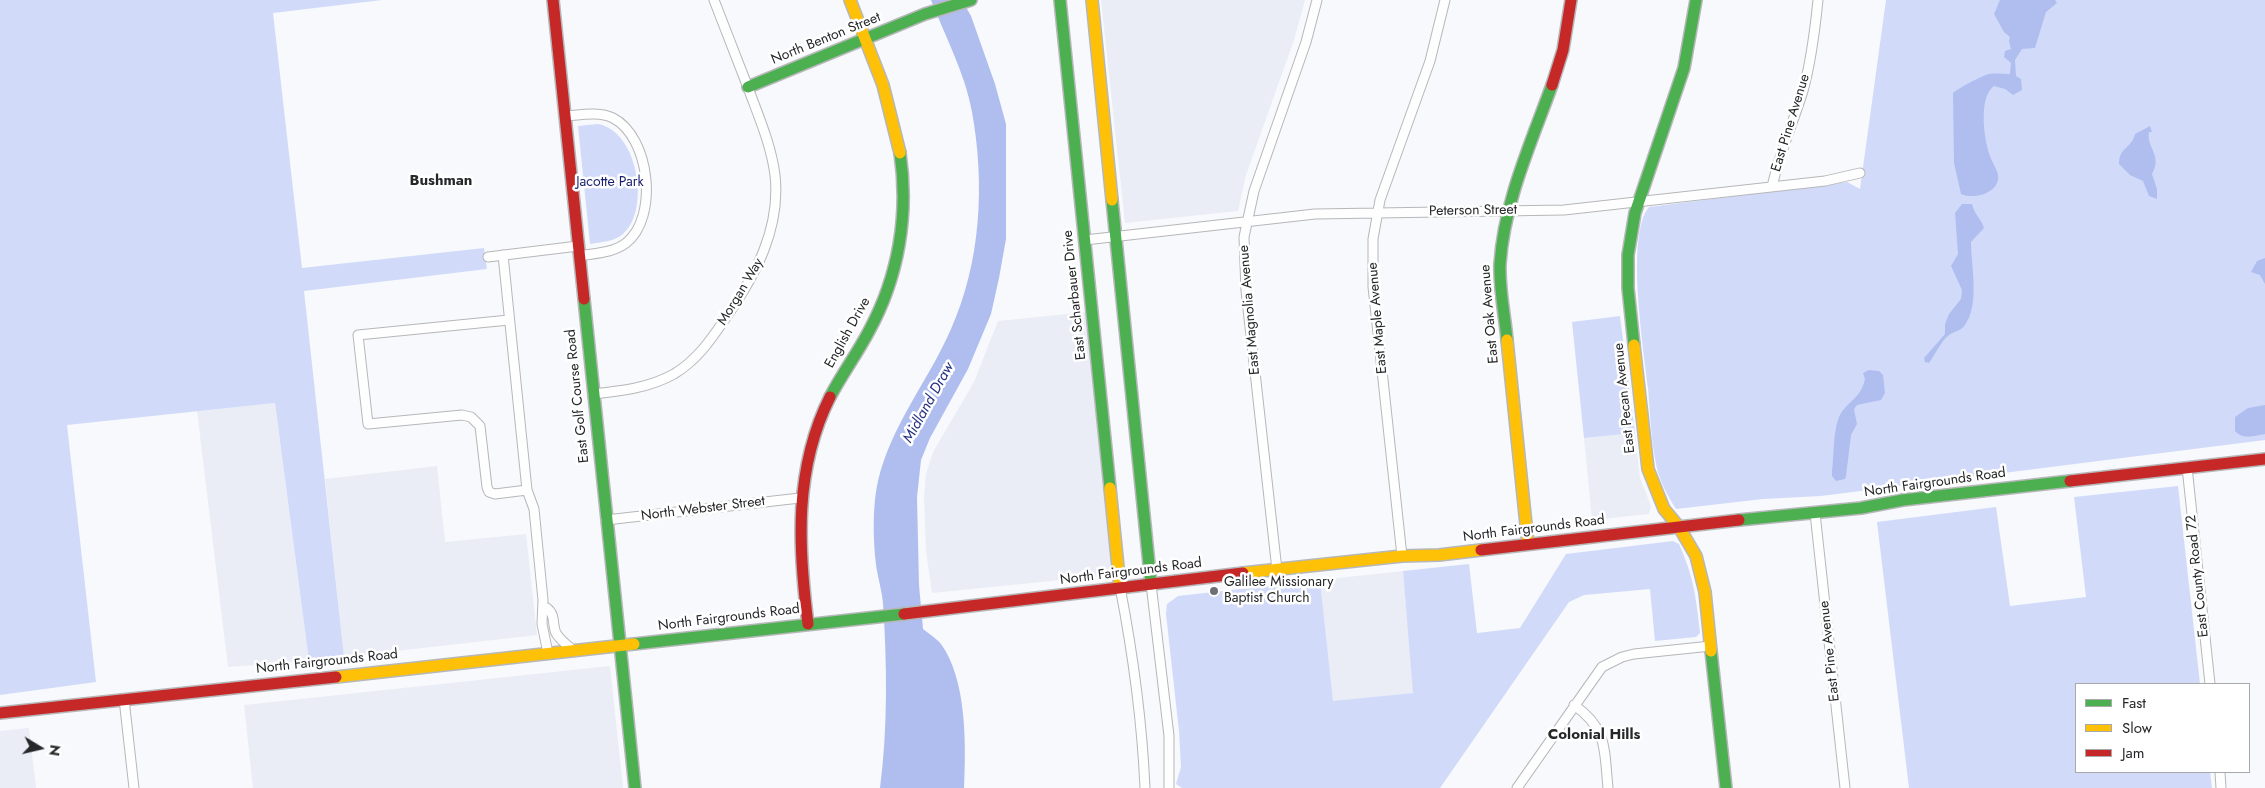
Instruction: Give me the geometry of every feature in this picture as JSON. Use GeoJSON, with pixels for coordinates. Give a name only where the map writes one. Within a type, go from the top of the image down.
{"type":"FeatureCollection","features":[{"type":"Feature","properties":{"kind":"main road","name":"East Golf Course Road"},"geometry":{"type":"LineString","coordinates":[[552,0],[635,788]]}},
{"type":"Feature","properties":{"kind":"main road","name":"English Drive"},"geometry":{"type":"LineString","coordinates":[[808,624],[799,540],[800,498],[809,452],[819,422],[836,386],[869,332],[881,307],[891,279],[902,232],[904,184],[900,147],[892,112],[850,0]]}},
{"type":"Feature","properties":{"kind":"main road","name":"North Benton Street"},"geometry":{"type":"LineString","coordinates":[[748,87],[866,40],[925,14],[971,0]]}},
{"type":"Feature","properties":{"kind":"main road","name":"East Scharbauer Drive"},"geometry":{"type":"LineString","coordinates":[[1060,0],[1120,588]]}},
{"type":"Feature","properties":{"kind":"main road"},"geometry":{"type":"LineString","coordinates":[[1092,0],[1151,584]]}},
{"type":"Feature","properties":{"kind":"main road","name":"East Oak Avenue"},"geometry":{"type":"LineString","coordinates":[[1528,544],[1500,287],[1501,246],[1508,211],[1561,57],[1571,0]]}},
{"type":"Feature","properties":{"kind":"main road","name":"East Pecan Avenue"},"geometry":{"type":"LineString","coordinates":[[1696,0],[1684,68],[1635,213],[1628,255],[1628,288],[1646,454],[1652,481],[1662,506],[1690,543],[1700,570],[1705,592],[1726,788]]}},
{"type":"Feature","properties":{"kind":"main road","name":"North Fairgrounds Road"},"geometry":{"type":"LineString","coordinates":[[0,713],[922,613],[1151,584],[1402,556],[1439,555],[1861,508],[1903,500],[2265,459]]}},
{"type":"Feature","properties":{"kind":"street","name":"Morgan Way"},"geometry":{"type":"LineString","coordinates":[[593,394],[640,388],[668,377],[687,365],[711,340],[756,269],[768,240],[773,218],[775,177],[765,133],[714,0]]}},
{"type":"Feature","properties":{"kind":"street","name":"East Magnolia Avenue"},"geometry":{"type":"LineString","coordinates":[[1277,570],[1244,270],[1244,238],[1254,191],[1306,42],[1317,0]]}},
{"type":"Feature","properties":{"kind":"street","name":"East Maple Avenue"},"geometry":{"type":"LineString","coordinates":[[1402,556],[1373,287],[1373,239],[1377,212],[1389,173],[1430,61],[1445,0]]}},
{"type":"Feature","properties":{"kind":"street","name":"East Pine Avenue"},"geometry":{"type":"LineString","coordinates":[[1772,187],[1777,165],[1803,89],[1812,49],[1818,0]]}},
{"type":"Feature","properties":{"kind":"street"},"geometry":{"type":"LineString","coordinates":[[488,257],[618,249],[634,236],[642,216],[646,198],[645,170],[635,142],[624,126],[618,121],[597,114],[565,116]]}},
{"type":"Feature","properties":{"kind":"street","name":"Peterson Street"},"geometry":{"type":"LineString","coordinates":[[1085,240],[1315,214],[1564,210],[1825,181],[1860,173]]}},
{"type":"Feature","properties":{"kind":"street"},"geometry":{"type":"LineString","coordinates":[[503,255],[527,490],[534,509],[543,608],[542,624],[548,653]]}},
{"type":"Feature","properties":{"kind":"street"},"geometry":{"type":"LineString","coordinates":[[509,320],[358,335],[368,424],[462,415],[471,417],[480,426],[489,492],[495,494],[527,490]]}},
{"type":"Feature","properties":{"kind":"street","name":"East County Road 72"},"geometry":{"type":"LineString","coordinates":[[2187,467],[2210,683]]}},
{"type":"Feature","properties":{"kind":"street","name":"North Webster Street"},"geometry":{"type":"LineString","coordinates":[[606,520],[800,498]]}},
{"type":"Feature","properties":{"kind":"street","name":"East Pine Avenue"},"geometry":{"type":"LineString","coordinates":[[1815,513],[1845,788]]}},
{"type":"Feature","properties":{"kind":"street"},"geometry":{"type":"LineString","coordinates":[[1151,584],[1169,736],[1169,788]]}},
{"type":"Feature","properties":{"kind":"street"},"geometry":{"type":"LineString","coordinates":[[1120,588],[1130,635],[1140,716],[1144,788]]}},
{"type":"Feature","properties":{"kind":"street"},"geometry":{"type":"LineString","coordinates":[[543,608],[550,610],[554,618],[555,632],[573,650]]}},
{"type":"Feature","properties":{"kind":"street"},"geometry":{"type":"LineString","coordinates":[[1517,788],[1596,673],[1611,662],[1634,654],[1711,646]]}},
{"type":"Feature","properties":{"kind":"street"},"geometry":{"type":"LineString","coordinates":[[124,699],[134,788]]}},
{"type":"Feature","properties":{"kind":"street"},"geometry":{"type":"LineString","coordinates":[[1574,705],[1588,715],[1599,730],[1603,741],[1608,788]]}},
{"type":"Feature","properties":{"kind":"street"},"geometry":{"type":"LineString","coordinates":[[2220,773],[2222,788]]}},
{"type":"Feature","properties":{"kind":"shaded area"},"geometry":{"type":"Polygon","coordinates":[[[1101,0],[1305,0],[1294,40],[1246,175],[1238,211],[1125,223],[1101,0]]]}},
{"type":"Feature","properties":{"kind":"shaded area"},"geometry":{"type":"Polygon","coordinates":[[[1087,312],[1114,569],[1111,575],[932,593],[926,551],[924,497],[926,474],[933,452],[974,382],[998,321],[1087,312]]]}},
{"type":"Feature","properties":{"kind":"shaded area"},"geometry":{"type":"Polygon","coordinates":[[[275,403],[309,661],[228,667],[197,411],[275,403]]]}},
{"type":"Feature","properties":{"kind":"shaded area"},"geometry":{"type":"Polygon","coordinates":[[[1635,433],[1640,478],[1651,506],[1649,514],[1592,520],[1584,438],[1635,433]]]}},
{"type":"Feature","properties":{"kind":"shaded area"},"geometry":{"type":"Polygon","coordinates":[[[437,466],[445,542],[526,534],[537,635],[344,657],[325,479],[437,466]]]}},
{"type":"Feature","properties":{"kind":"shaded area"},"geometry":{"type":"Polygon","coordinates":[[[1403,571],[1414,693],[1333,702],[1320,580],[1403,571]]]}},
{"type":"Feature","properties":{"kind":"shaded area"},"geometry":{"type":"Polygon","coordinates":[[[610,666],[623,788],[253,788],[244,705],[610,666]]]}},
{"type":"Feature","properties":{"kind":"shaded area"},"geometry":{"type":"Polygon","coordinates":[[[29,728],[36,788],[0,788],[0,731],[29,728]]]}},
{"type":"Feature","properties":{"kind":"green space"},"geometry":{"type":"Polygon","coordinates":[[[0,0],[382,0],[273,13],[302,268],[484,248],[487,269],[304,291],[344,657],[309,661],[275,403],[67,425],[96,682],[0,695],[0,0]]]}},
{"type":"Feature","properties":{"kind":"green space"},"geometry":{"type":"Polygon","coordinates":[[[1886,0],[2265,0],[2265,440],[1821,496],[1763,499],[1676,509],[1659,476],[1653,445],[1638,294],[1638,242],[1642,221],[1649,207],[1847,182],[1860,189],[1886,0]]]}},
{"type":"Feature","properties":{"kind":"green space","name":"Jacotte Park"},"geometry":{"type":"Polygon","coordinates":[[[598,124],[612,130],[623,141],[631,156],[638,190],[637,208],[632,223],[623,234],[611,240],[590,244],[578,126],[598,124]]]}},
{"type":"Feature","properties":{"kind":"green space"},"geometry":{"type":"Polygon","coordinates":[[[1620,316],[1635,433],[1584,438],[1572,322],[1620,316]]]}},
{"type":"Feature","properties":{"kind":"green space"},"geometry":{"type":"Polygon","coordinates":[[[2178,486],[2200,683],[2075,683],[2075,773],[2210,773],[2212,788],[1909,788],[1877,522],[1996,507],[2010,606],[2086,597],[2074,497],[2178,486]]]}},
{"type":"Feature","properties":{"kind":"green space"},"geometry":{"type":"Polygon","coordinates":[[[1673,541],[1679,544],[1691,578],[1696,598],[1700,633],[1696,637],[1655,641],[1650,589],[1584,595],[1569,602],[1440,788],[1182,788],[1176,784],[1181,767],[1179,731],[1166,614],[1167,604],[1178,596],[1320,580],[1333,701],[1413,693],[1403,571],[1469,564],[1477,633],[1520,628],[1566,554],[1673,541]]]}},
{"type":"Feature","properties":{"kind":"water","name":"Midland Draw"},"geometry":{"type":"Polygon","coordinates":[[[931,0],[962,0],[971,16],[995,84],[1006,124],[1006,239],[991,314],[968,369],[930,438],[921,460],[917,497],[919,585],[923,629],[941,644],[950,659],[956,676],[963,713],[964,788],[880,788],[886,719],[886,672],[883,603],[877,571],[874,538],[876,491],[884,460],[892,440],[942,348],[961,303],[969,277],[978,222],[979,195],[976,139],[969,97],[960,69],[931,0]]]}},
{"type":"Feature","properties":{"kind":"water"},"geometry":{"type":"Polygon","coordinates":[[[2000,0],[2055,0],[2057,3],[2046,12],[2035,48],[2022,49],[2015,60],[2016,76],[2021,79],[2022,90],[2013,95],[2005,89],[1994,86],[1989,92],[1984,109],[1984,130],[1988,149],[1998,174],[1998,181],[1991,190],[1985,193],[1966,196],[1961,194],[1954,163],[1953,93],[1989,74],[2010,74],[2011,63],[2004,57],[2005,51],[2011,49],[2010,37],[2004,32],[1994,14],[2000,0]]]}},
{"type":"Feature","properties":{"kind":"water"},"geometry":{"type":"Polygon","coordinates":[[[2150,126],[2152,132],[2149,132],[2149,138],[2156,162],[2152,174],[2157,189],[2157,199],[2149,196],[2143,181],[2130,175],[2119,164],[2121,154],[2135,134],[2150,126]]]}},
{"type":"Feature","properties":{"kind":"water"},"geometry":{"type":"Polygon","coordinates":[[[1962,204],[1972,204],[1984,228],[1971,242],[1974,285],[1972,307],[1970,316],[1962,329],[1946,338],[1929,363],[1925,362],[1924,358],[1945,334],[1945,324],[1949,314],[1961,299],[1962,290],[1951,266],[1958,254],[1955,213],[1962,204]]]}},
{"type":"Feature","properties":{"kind":"water"},"geometry":{"type":"Polygon","coordinates":[[[2265,258],[2265,284],[2260,275],[2251,272],[2257,261],[2265,258]]]}},
{"type":"Feature","properties":{"kind":"water"},"geometry":{"type":"Polygon","coordinates":[[[1869,370],[1879,371],[1883,375],[1885,393],[1881,400],[1857,405],[1854,409],[1857,424],[1851,435],[1846,476],[1845,479],[1836,481],[1832,476],[1832,471],[1836,426],[1840,414],[1860,392],[1865,379],[1863,373],[1869,370]]]}},
{"type":"Feature","properties":{"kind":"water"},"geometry":{"type":"Polygon","coordinates":[[[2265,405],[2265,434],[2242,436],[2235,431],[2235,417],[2248,408],[2265,405]]]}},
{"type":"Feature","properties":{"kind":"traffic: fast"},"geometry":{"type":"LineString","coordinates":[[748,87],[925,14],[971,0]]}},
{"type":"Feature","properties":{"kind":"traffic: fast"},"geometry":{"type":"LineString","coordinates":[[1060,0],[1110,488]]}},
{"type":"Feature","properties":{"kind":"traffic: fast"},"geometry":{"type":"LineString","coordinates":[[1634,345],[1628,288],[1628,255],[1635,213],[1684,68],[1696,0]]}},
{"type":"Feature","properties":{"kind":"traffic: fast"},"geometry":{"type":"LineString","coordinates":[[1507,340],[1500,273],[1507,218],[1527,151],[1552,85]]}},
{"type":"Feature","properties":{"kind":"traffic: fast"},"geometry":{"type":"LineString","coordinates":[[830,397],[860,348],[888,289],[899,244],[902,222],[903,199],[900,153]]}},
{"type":"Feature","properties":{"kind":"traffic: fast"},"geometry":{"type":"LineString","coordinates":[[1112,200],[1151,584]]}},
{"type":"Feature","properties":{"kind":"traffic: fast"},"geometry":{"type":"LineString","coordinates":[[584,299],[635,788]]}},
{"type":"Feature","properties":{"kind":"traffic: fast"},"geometry":{"type":"LineString","coordinates":[[1739,520],[1861,508],[1903,500],[2070,481]]}},
{"type":"Feature","properties":{"kind":"traffic: fast"},"geometry":{"type":"LineString","coordinates":[[634,644],[904,614]]}},
{"type":"Feature","properties":{"kind":"traffic: fast"},"geometry":{"type":"LineString","coordinates":[[1711,651],[1726,788]]}},
{"type":"Feature","properties":{"kind":"traffic: slow"},"geometry":{"type":"LineString","coordinates":[[850,0],[883,85],[900,153]]}},
{"type":"Feature","properties":{"kind":"traffic: slow"},"geometry":{"type":"LineString","coordinates":[[1092,0],[1112,200]]}},
{"type":"Feature","properties":{"kind":"traffic: slow"},"geometry":{"type":"LineString","coordinates":[[1507,340],[1528,544]]}},
{"type":"Feature","properties":{"kind":"traffic: slow"},"geometry":{"type":"LineString","coordinates":[[1634,345],[1648,469],[1664,509],[1679,527],[1696,556],[1705,592],[1711,651]]}},
{"type":"Feature","properties":{"kind":"traffic: slow"},"geometry":{"type":"LineString","coordinates":[[1110,488],[1120,587]]}},
{"type":"Feature","properties":{"kind":"traffic: slow"},"geometry":{"type":"LineString","coordinates":[[1243,573],[1402,556],[1439,555],[1481,550]]}},
{"type":"Feature","properties":{"kind":"traffic: slow"},"geometry":{"type":"LineString","coordinates":[[336,677],[634,644]]}},
{"type":"Feature","properties":{"kind":"traffic: jam"},"geometry":{"type":"LineString","coordinates":[[553,0],[584,299]]}},
{"type":"Feature","properties":{"kind":"traffic: jam"},"geometry":{"type":"LineString","coordinates":[[1552,85],[1563,50],[1571,0]]}},
{"type":"Feature","properties":{"kind":"traffic: jam"},"geometry":{"type":"LineString","coordinates":[[808,624],[802,566],[802,508],[810,452],[818,424],[830,397]]}},
{"type":"Feature","properties":{"kind":"traffic: jam"},"geometry":{"type":"LineString","coordinates":[[2070,481],[2265,459]]}},
{"type":"Feature","properties":{"kind":"traffic: jam"},"geometry":{"type":"LineString","coordinates":[[1481,550],[1739,520]]}},
{"type":"Feature","properties":{"kind":"traffic: jam"},"geometry":{"type":"LineString","coordinates":[[904,614],[1243,573]]}},
{"type":"Feature","properties":{"kind":"traffic: jam"},"geometry":{"type":"LineString","coordinates":[[0,713],[336,677]]}},
{"type":"Feature","properties":{"kind":"place","name":"Galilee Missionary Baptist Church"},"geometry":{"type":"Point","coordinates":[1214,591]}},
{"type":"Feature","properties":{"kind":"district","name":"Bushman"},"geometry":{"type":"Point","coordinates":[441,181]}},
{"type":"Feature","properties":{"kind":"district","name":"Colonial Hills"},"geometry":{"type":"Point","coordinates":[1594,735]}}]}
